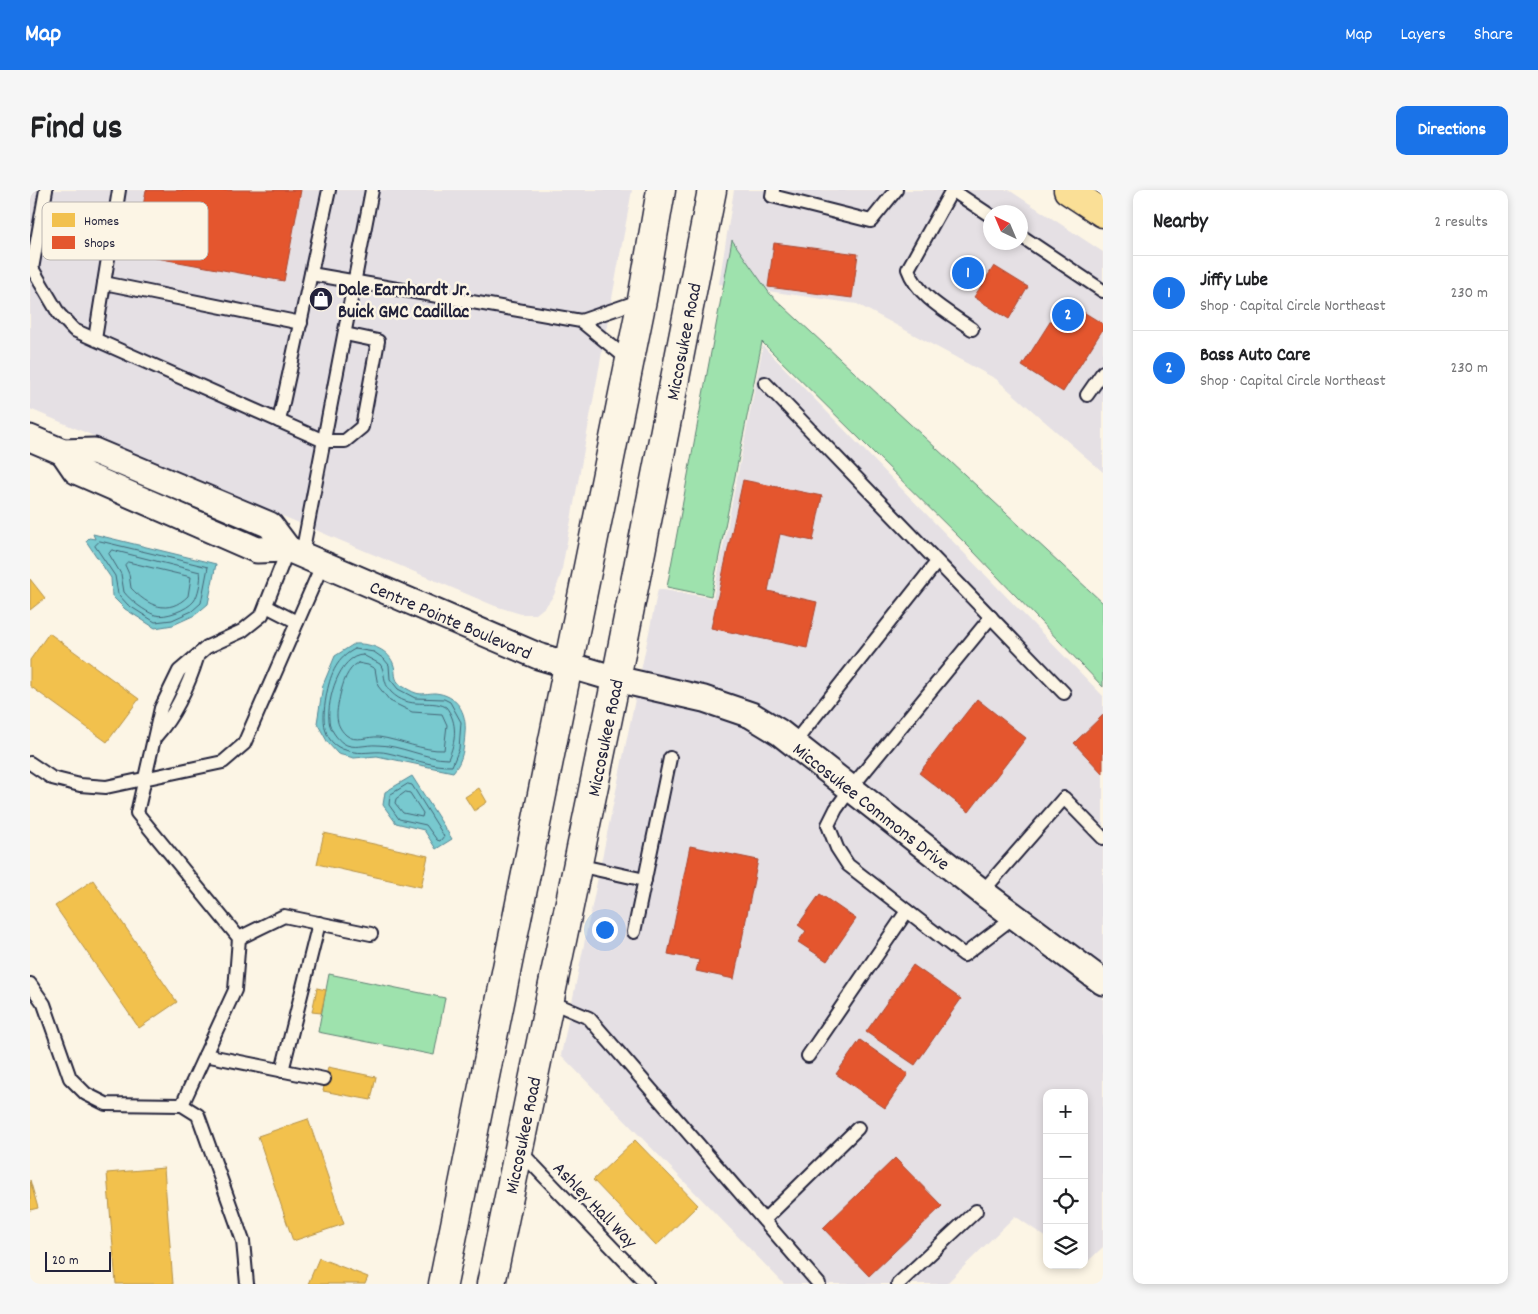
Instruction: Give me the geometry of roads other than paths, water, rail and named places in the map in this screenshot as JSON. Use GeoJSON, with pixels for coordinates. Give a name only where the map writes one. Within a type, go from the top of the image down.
{"type":"FeatureCollection","features":[{"type":"Feature","properties":{"kind":"main road"},"geometry":{"type":"LineString","coordinates":[[1068,190],[1103,213]]}},
{"type":"Feature","properties":{"kind":"street"},"geometry":{"type":"LineString","coordinates":[[443,1284],[642,300],[661,190]]}},
{"type":"Feature","properties":{"kind":"street","name":"Miccosukee Road"},"geometry":{"type":"LineString","coordinates":[[491,1284],[616,679],[712,190]]}},
{"type":"Feature","properties":{"kind":"street","name":"Centre Pointe Boulevard"},"geometry":{"type":"LineString","coordinates":[[30,438],[63,452],[76,471],[256,550],[304,555],[538,656],[616,679]]}},
{"type":"Feature","properties":{"kind":"street","name":"Miccosukee Commons Drive"},"geometry":{"type":"LineString","coordinates":[[616,679],[704,699],[751,715],[794,743],[982,892],[1103,982]]}},
{"type":"Feature","properties":{"kind":"lane"},"geometry":{"type":"LineString","coordinates":[[280,421],[329,190]]}},
{"type":"Feature","properties":{"kind":"lane"},"geometry":{"type":"LineString","coordinates":[[30,763],[52,778],[80,785],[106,788],[223,762],[236,753],[244,744],[298,622],[304,555],[372,190]]}},
{"type":"Feature","properties":{"kind":"lane"},"geometry":{"type":"LineString","coordinates":[[773,190],[772,196],[871,221],[896,190]]}},
{"type":"Feature","properties":{"kind":"lane"},"geometry":{"type":"LineString","coordinates":[[972,329],[922,293],[912,282],[908,269],[952,190],[983,211]]}},
{"type":"Feature","properties":{"kind":"lane"},"geometry":{"type":"LineString","coordinates":[[42,211],[31,267],[59,314],[74,330],[324,441],[345,441],[362,427],[378,341],[345,334]]}},
{"type":"Feature","properties":{"kind":"lane"},"geometry":{"type":"LineString","coordinates":[[1028,241],[1103,291]]}},
{"type":"Feature","properties":{"kind":"lane"},"geometry":{"type":"LineString","coordinates":[[95,339],[108,260]]}},
{"type":"Feature","properties":{"kind":"lane"},"geometry":{"type":"LineString","coordinates":[[311,274],[581,321],[630,360]]}},
{"type":"Feature","properties":{"kind":"lane"},"geometry":{"type":"LineString","coordinates":[[104,283],[301,322]]}},
{"type":"Feature","properties":{"kind":"lane"},"geometry":{"type":"LineString","coordinates":[[581,321],[642,300]]}},
{"type":"Feature","properties":{"kind":"lane"},"geometry":{"type":"LineString","coordinates":[[1087,395],[1103,372]]}},
{"type":"Feature","properties":{"kind":"lane"},"geometry":{"type":"LineString","coordinates":[[765,383],[1064,693]]}},
{"type":"Feature","properties":{"kind":"lane"},"geometry":{"type":"LineString","coordinates":[[182,1105],[235,990],[239,938],[137,813],[144,779],[156,736],[171,720],[192,676],[198,655],[207,647],[242,630],[262,615],[266,606],[304,555]]}},
{"type":"Feature","properties":{"kind":"lane"},"geometry":{"type":"LineString","coordinates":[[794,743],[937,562]]}},
{"type":"Feature","properties":{"kind":"lane"},"geometry":{"type":"LineString","coordinates":[[266,606],[298,622]]}},
{"type":"Feature","properties":{"kind":"lane"},"geometry":{"type":"LineString","coordinates":[[991,617],[851,788],[836,809],[828,825],[837,848],[848,865],[964,955],[1015,916]]}},
{"type":"Feature","properties":{"kind":"lane"},"geometry":{"type":"LineString","coordinates":[[634,932],[670,758]]}},
{"type":"Feature","properties":{"kind":"lane"},"geometry":{"type":"LineString","coordinates":[[982,892],[1064,798],[1103,838]]}},
{"type":"Feature","properties":{"kind":"lane"},"geometry":{"type":"LineString","coordinates":[[578,865],[645,880]]}},
{"type":"Feature","properties":{"kind":"lane"},"geometry":{"type":"LineString","coordinates":[[808,1056],[907,911]]}},
{"type":"Feature","properties":{"kind":"lane"},"geometry":{"type":"LineString","coordinates":[[239,938],[284,916],[371,934]]}},
{"type":"Feature","properties":{"kind":"lane"},"geometry":{"type":"LineString","coordinates":[[282,1071],[319,923]]}},
{"type":"Feature","properties":{"kind":"lane"},"geometry":{"type":"LineString","coordinates":[[30,984],[44,1004],[70,1078],[86,1094],[106,1104],[182,1105],[198,1115],[243,1241],[247,1284]]}},
{"type":"Feature","properties":{"kind":"lane"},"geometry":{"type":"LineString","coordinates":[[549,1001],[589,1018],[819,1284]]}},
{"type":"Feature","properties":{"kind":"lane"},"geometry":{"type":"LineString","coordinates":[[205,1055],[324,1079]]}},
{"type":"Feature","properties":{"kind":"lane"},"geometry":{"type":"LineString","coordinates":[[764,1220],[858,1128]]}},
{"type":"Feature","properties":{"kind":"lane","name":"Ashley Hall Way"},"geometry":{"type":"LineString","coordinates":[[519,1150],[647,1284]]}},
{"type":"Feature","properties":{"kind":"lane"},"geometry":{"type":"LineString","coordinates":[[898,1284],[976,1211]]}},
{"type":"Feature","properties":{"kind":"water"},"geometry":{"type":"Polygon","coordinates":[[[93,534],[216,564],[208,604],[195,615],[173,625],[155,628],[125,609],[112,596],[111,578],[86,541],[89,538],[95,539],[93,534]]]}},
{"type":"Feature","properties":{"kind":"water"},"geometry":{"type":"Polygon","coordinates":[[[354,644],[365,644],[382,650],[393,663],[397,681],[402,686],[418,694],[443,694],[455,701],[459,706],[464,718],[465,738],[461,759],[453,772],[377,756],[354,758],[338,754],[328,743],[317,723],[323,685],[335,656],[354,644]]]}},
{"type":"Feature","properties":{"kind":"water"},"geometry":{"type":"Polygon","coordinates":[[[412,776],[452,839],[436,849],[424,830],[396,823],[383,805],[385,792],[412,776]]]}},
{"type":"Feature","properties":{"kind":"place","name":"Jiffy Lube"},"geometry":{"type":"Point","coordinates":[968,273]}},
{"type":"Feature","properties":{"kind":"place","name":"Dale Earnhardt Jr. Buick GMC Cadillac"},"geometry":{"type":"Point","coordinates":[321,299]}},
{"type":"Feature","properties":{"kind":"place","name":"Bass Auto Care"},"geometry":{"type":"Point","coordinates":[1068,315]}}]}
